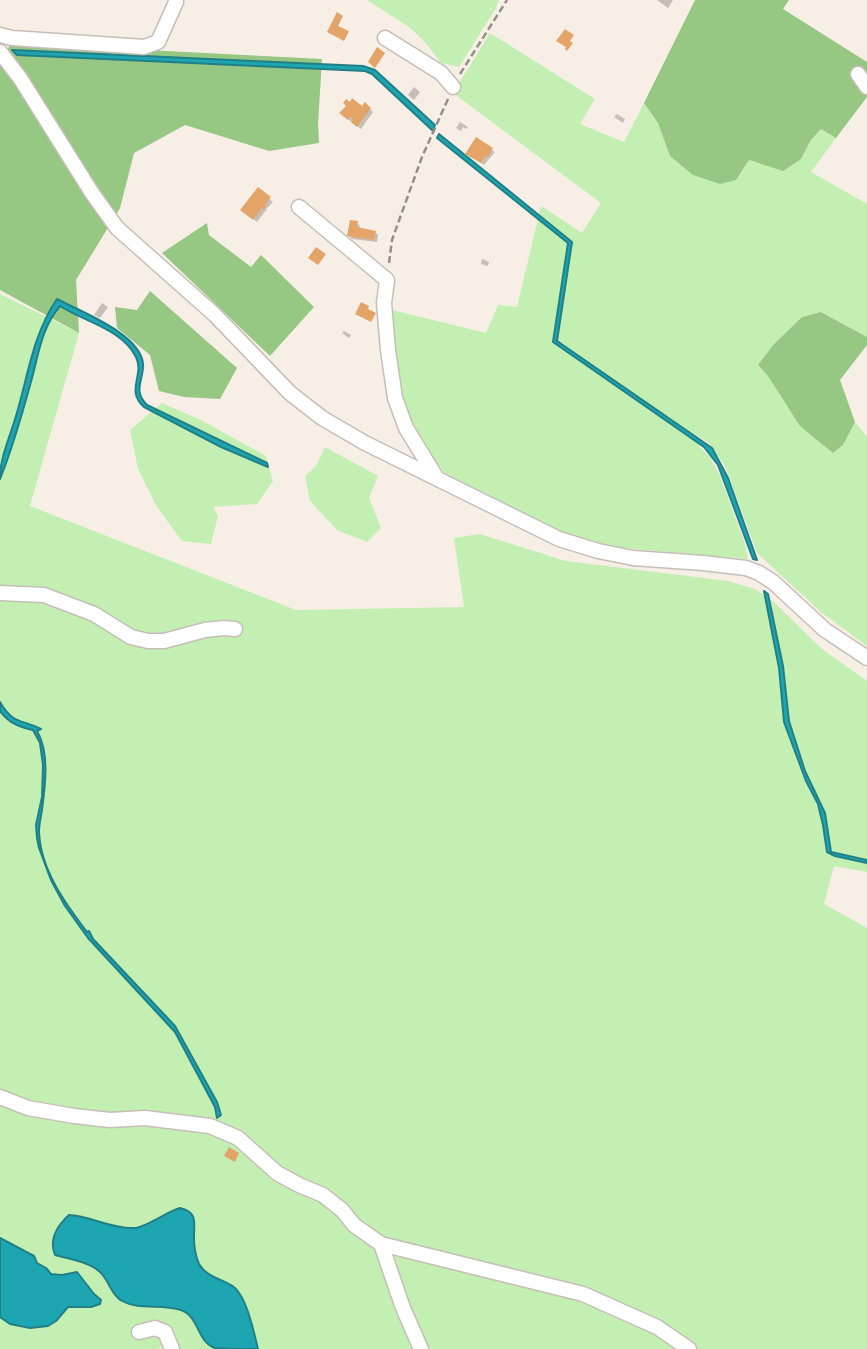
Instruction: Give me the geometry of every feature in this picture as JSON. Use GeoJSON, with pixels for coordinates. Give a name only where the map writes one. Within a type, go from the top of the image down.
{"type":"FeatureCollection","features":[{"type":"Feature","properties":{"kind":"street"},"geometry":{"type":"LineString","coordinates":[[0,35],[144,47],[158,42],[176,2]]}},
{"type":"Feature","properties":{"kind":"street"},"geometry":{"type":"LineString","coordinates":[[385,38],[441,73],[453,87]]}},
{"type":"Feature","properties":{"kind":"street"},"geometry":{"type":"LineString","coordinates":[[0,52],[20,78],[117,228],[215,315],[290,393],[322,418],[365,443],[559,539],[633,558],[746,568],[759,573],[774,582],[825,630],[867,658]]}},
{"type":"Feature","properties":{"kind":"street"},"geometry":{"type":"LineString","coordinates":[[858,74],[867,87]]}},
{"type":"Feature","properties":{"kind":"street"},"geometry":{"type":"LineString","coordinates":[[299,207],[387,280],[384,303],[395,398],[406,428],[436,478]]}},
{"type":"Feature","properties":{"kind":"street"},"geometry":{"type":"LineString","coordinates":[[0,593],[44,595],[94,614],[131,636],[148,641],[164,641],[205,630],[235,629]]}},
{"type":"Feature","properties":{"kind":"street"},"geometry":{"type":"LineString","coordinates":[[0,1097],[28,1108],[75,1116],[110,1120],[145,1118],[210,1126],[237,1138],[277,1173],[323,1195],[342,1210],[354,1225],[381,1244],[583,1294],[657,1327],[689,1349]]}},
{"type":"Feature","properties":{"kind":"street"},"geometry":{"type":"LineString","coordinates":[[381,1244],[402,1308],[421,1349]]}},
{"type":"Feature","properties":{"kind":"street"},"geometry":{"type":"LineString","coordinates":[[139,1332],[155,1328],[165,1332],[172,1349]]}},
{"type":"Feature","properties":{"kind":"path"},"geometry":{"type":"LineString","coordinates":[[387,280],[392,240],[422,157],[460,72],[507,0]]}},
{"type":"Feature","properties":{"kind":"green space"},"geometry":{"type":"Polygon","coordinates":[[[367,0],[499,0],[459,67],[441,63],[409,27],[367,0]]]}},
{"type":"Feature","properties":{"kind":"green space"},"geometry":{"type":"Polygon","coordinates":[[[695,0],[789,0],[783,9],[867,62],[867,97],[836,138],[821,129],[811,140],[801,159],[783,171],[749,160],[736,180],[720,184],[693,175],[670,156],[658,123],[644,103],[695,0]]]}},
{"type":"Feature","properties":{"kind":"green space"},"geometry":{"type":"Polygon","coordinates":[[[490,33],[595,99],[580,124],[624,142],[644,103],[658,123],[670,156],[736,180],[749,160],[759,164],[801,159],[811,140],[821,129],[836,138],[811,172],[867,204],[867,337],[821,312],[802,317],[774,344],[758,366],[843,445],[855,422],[867,437],[867,646],[822,613],[757,553],[725,466],[709,443],[694,434],[720,476],[748,559],[601,546],[565,536],[446,475],[411,427],[397,389],[388,309],[486,333],[498,305],[517,307],[541,206],[582,233],[601,203],[453,93],[490,33]]]}},
{"type":"Feature","properties":{"kind":"green space"},"geometry":{"type":"Polygon","coordinates":[[[11,43],[322,59],[319,143],[269,151],[185,125],[134,153],[120,208],[76,280],[79,333],[0,290],[0,63],[11,43]]]}},
{"type":"Feature","properties":{"kind":"green space"},"geometry":{"type":"Polygon","coordinates":[[[207,223],[209,235],[251,267],[261,255],[314,307],[270,356],[162,253],[207,223]]]}},
{"type":"Feature","properties":{"kind":"green space"},"geometry":{"type":"Polygon","coordinates":[[[150,291],[237,368],[220,399],[184,397],[159,391],[150,355],[117,328],[115,307],[137,310],[150,291]]]}},
{"type":"Feature","properties":{"kind":"green space"},"geometry":{"type":"Polygon","coordinates":[[[0,294],[79,333],[30,506],[296,610],[464,607],[454,538],[480,534],[566,561],[728,581],[755,589],[774,602],[822,649],[867,681],[867,872],[834,866],[824,904],[867,928],[867,1349],[0,1349],[0,294]]]}},
{"type":"Feature","properties":{"kind":"green space"},"geometry":{"type":"Polygon","coordinates":[[[821,312],[867,337],[867,345],[840,380],[855,422],[843,445],[833,453],[800,426],[758,365],[774,344],[802,317],[821,312]]]}},
{"type":"Feature","properties":{"kind":"green space"},"geometry":{"type":"Polygon","coordinates":[[[162,403],[201,420],[266,456],[273,481],[257,504],[213,507],[218,516],[211,544],[182,541],[157,507],[138,469],[130,430],[162,403]]]}},
{"type":"Feature","properties":{"kind":"green space"},"geometry":{"type":"Polygon","coordinates":[[[325,447],[378,476],[369,498],[381,528],[367,542],[337,530],[310,501],[305,476],[316,466],[325,447]]]}},
{"type":"Feature","properties":{"kind":"water"},"geometry":{"type":"Polygon","coordinates":[[[12,50],[363,66],[375,70],[435,125],[433,131],[372,74],[365,71],[17,55],[12,50]]]}},
{"type":"Feature","properties":{"kind":"water"},"geometry":{"type":"Polygon","coordinates":[[[439,134],[572,242],[557,341],[712,448],[728,478],[757,560],[753,559],[718,465],[704,447],[553,342],[568,243],[437,138],[439,134]]]}},
{"type":"Feature","properties":{"kind":"water"},"geometry":{"type":"Polygon","coordinates":[[[57,299],[108,325],[132,343],[140,353],[143,364],[139,390],[147,405],[267,463],[268,467],[221,447],[144,407],[136,395],[138,364],[130,347],[102,327],[60,306],[49,322],[42,340],[18,429],[0,479],[3,455],[32,356],[42,326],[57,299]]]}},
{"type":"Feature","properties":{"kind":"water"},"geometry":{"type":"Polygon","coordinates":[[[764,591],[768,594],[783,666],[789,721],[805,771],[825,813],[831,852],[867,860],[867,863],[827,852],[818,804],[806,781],[784,722],[779,668],[764,591]]]}},
{"type":"Feature","properties":{"kind":"water"},"geometry":{"type":"Polygon","coordinates":[[[0,702],[9,715],[41,729],[37,731],[44,749],[46,770],[39,831],[40,845],[55,885],[87,932],[89,931],[93,939],[175,1026],[217,1102],[221,1115],[217,1118],[215,1107],[175,1032],[88,938],[65,906],[51,880],[39,848],[37,838],[36,825],[42,797],[43,765],[40,743],[33,730],[15,724],[3,715],[0,702]]]}},
{"type":"Feature","properties":{"kind":"water"},"geometry":{"type":"Polygon","coordinates":[[[180,1208],[190,1212],[194,1219],[194,1244],[202,1269],[235,1288],[243,1300],[258,1349],[215,1348],[205,1340],[187,1313],[174,1308],[136,1306],[122,1301],[96,1269],[55,1255],[55,1234],[69,1215],[117,1227],[134,1228],[180,1208]]]}},
{"type":"Feature","properties":{"kind":"water"},"geometry":{"type":"Polygon","coordinates":[[[0,1238],[34,1256],[37,1263],[51,1274],[77,1272],[101,1300],[100,1304],[91,1307],[68,1307],[48,1326],[30,1328],[10,1324],[0,1317],[0,1238]]]}},
{"type":"Feature","properties":{"kind":"building"},"geometry":{"type":"Polygon","coordinates":[[[337,12],[343,16],[338,26],[349,31],[344,41],[327,32],[337,12]]]}},
{"type":"Feature","properties":{"kind":"building"},"geometry":{"type":"Polygon","coordinates":[[[565,29],[574,35],[570,41],[573,43],[567,51],[566,47],[556,41],[565,29]]]}},
{"type":"Feature","properties":{"kind":"building"},"geometry":{"type":"Polygon","coordinates":[[[377,47],[385,53],[375,68],[368,62],[377,47]]]}},
{"type":"Feature","properties":{"kind":"building"},"geometry":{"type":"Polygon","coordinates":[[[352,98],[362,106],[365,102],[371,108],[357,127],[351,122],[353,119],[350,117],[348,120],[339,113],[346,106],[343,103],[346,99],[350,102],[352,98]]]}},
{"type":"Feature","properties":{"kind":"building"},"geometry":{"type":"Polygon","coordinates":[[[476,137],[493,148],[481,163],[465,154],[476,137]]]}},
{"type":"Feature","properties":{"kind":"building"},"geometry":{"type":"Polygon","coordinates":[[[258,187],[271,197],[253,220],[240,210],[258,187]]]}},
{"type":"Feature","properties":{"kind":"building"},"geometry":{"type":"Polygon","coordinates":[[[350,220],[358,221],[357,227],[376,231],[374,240],[347,236],[350,220]]]}},
{"type":"Feature","properties":{"kind":"building"},"geometry":{"type":"Polygon","coordinates":[[[316,247],[326,254],[318,265],[308,258],[316,247]]]}},
{"type":"Feature","properties":{"kind":"building"},"geometry":{"type":"Polygon","coordinates":[[[361,302],[376,313],[371,322],[355,314],[361,302]]]}},
{"type":"Feature","properties":{"kind":"building"},"geometry":{"type":"Polygon","coordinates":[[[229,1147],[239,1153],[235,1162],[224,1156],[229,1147]]]}}]}
